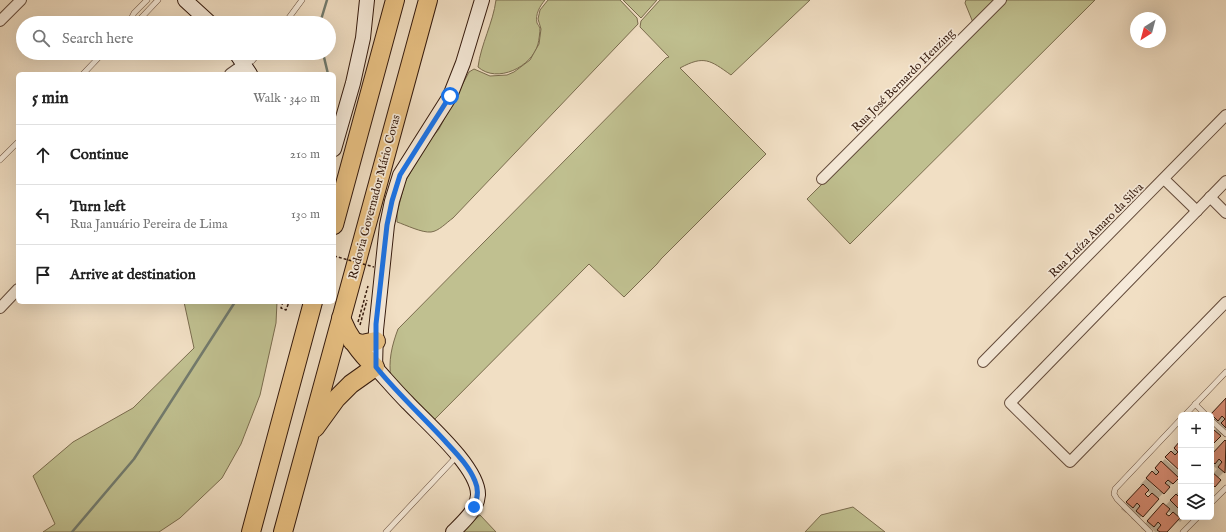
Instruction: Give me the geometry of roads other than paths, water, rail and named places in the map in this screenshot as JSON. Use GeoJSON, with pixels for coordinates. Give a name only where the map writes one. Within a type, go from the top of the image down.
{"type":"FeatureCollection","features":[{"type":"Feature","properties":{"kind":"highway"},"geometry":{"type":"LineString","coordinates":[[336,218],[395,0]]}},
{"type":"Feature","properties":{"kind":"highway","name":"Rodovia Governador Mário Covas"},"geometry":{"type":"LineString","coordinates":[[283,532],[428,0]]}},
{"type":"Feature","properties":{"kind":"highway"},"geometry":{"type":"LineString","coordinates":[[251,532],[312,304]]}},
{"type":"Feature","properties":{"kind":"highway"},"geometry":{"type":"LineString","coordinates":[[309,435],[336,399],[351,384],[376,367],[352,341],[341,318]]}},
{"type":"Feature","properties":{"kind":"highway"},"geometry":{"type":"LineString","coordinates":[[352,341],[362,344],[376,341]]}},
{"type":"Feature","properties":{"kind":"street"},"geometry":{"type":"LineString","coordinates":[[0,21],[21,0]]}},
{"type":"Feature","properties":{"kind":"street"},"geometry":{"type":"LineString","coordinates":[[185,0],[202,16]]}},
{"type":"Feature","properties":{"kind":"street"},"geometry":{"type":"LineString","coordinates":[[336,142],[353,82],[363,38],[367,0]]}},
{"type":"Feature","properties":{"kind":"street"},"geometry":{"type":"LineString","coordinates":[[453,532],[470,514],[477,500],[478,493],[475,482],[470,472],[458,456],[376,367],[376,341],[387,225],[392,201],[400,175],[450,96],[463,63],[482,0]]}},
{"type":"Feature","properties":{"kind":"street","name":"Rua José Bernardo Henzing"},"geometry":{"type":"LineString","coordinates":[[822,179],[1001,0]]}},
{"type":"Feature","properties":{"kind":"street"},"geometry":{"type":"LineString","coordinates":[[233,72],[243,64]]}},
{"type":"Feature","properties":{"kind":"street","name":"Rua Luíza Amaro da Silva"},"geometry":{"type":"LineString","coordinates":[[983,362],[1226,115]]}},
{"type":"Feature","properties":{"kind":"street"},"geometry":{"type":"LineString","coordinates":[[1164,179],[1197,211]]}},
{"type":"Feature","properties":{"kind":"street"},"geometry":{"type":"LineString","coordinates":[[1226,181],[1010,403],[1070,462],[1226,302]]}},
{"type":"Feature","properties":{"kind":"street"},"geometry":{"type":"LineString","coordinates":[[1210,197],[1226,213]]}},
{"type":"Feature","properties":{"kind":"street"},"geometry":{"type":"LineString","coordinates":[[0,308],[16,291]]}},
{"type":"Feature","properties":{"kind":"lane"},"geometry":{"type":"LineString","coordinates":[[132,16],[147,0]]}},
{"type":"Feature","properties":{"kind":"lane"},"geometry":{"type":"LineString","coordinates":[[143,16],[158,0]]}},
{"type":"Feature","properties":{"kind":"lane"},"geometry":{"type":"LineString","coordinates":[[290,16],[302,0]]}},
{"type":"Feature","properties":{"kind":"lane"},"geometry":{"type":"LineString","coordinates":[[85,72],[96,60]]}},
{"type":"Feature","properties":{"kind":"lane"},"geometry":{"type":"LineString","coordinates":[[243,64],[253,60]]}},
{"type":"Feature","properties":{"kind":"lane"},"geometry":{"type":"LineString","coordinates":[[0,160],[16,144]]}},
{"type":"Feature","properties":{"kind":"lane"},"geometry":{"type":"LineString","coordinates":[[1188,412],[1226,372]]}},
{"type":"Feature","properties":{"kind":"lane"},"geometry":{"type":"LineString","coordinates":[[1195,404],[1203,412]]}},
{"type":"Feature","properties":{"kind":"lane"},"geometry":{"type":"LineString","coordinates":[[1150,532],[1117,499],[1114,494],[1115,489],[1178,422]]}},
{"type":"Feature","properties":{"kind":"lane"},"geometry":{"type":"LineString","coordinates":[[1214,423],[1226,434]]}},
{"type":"Feature","properties":{"kind":"lane"},"geometry":{"type":"LineString","coordinates":[[386,532],[458,456]]}},
{"type":"Feature","properties":{"kind":"lane"},"geometry":{"type":"LineString","coordinates":[[1214,500],[1226,488]]}},
{"type":"Feature","properties":{"kind":"lane"},"geometry":{"type":"LineString","coordinates":[[1183,532],[1195,520]]}},
{"type":"Feature","properties":{"kind":"waterway"},"geometry":{"type":"LineString","coordinates":[[322,16],[327,0]]}},
{"type":"Feature","properties":{"kind":"waterway"},"geometry":{"type":"LineString","coordinates":[[325,60],[328,72]]}},
{"type":"Feature","properties":{"kind":"waterway"},"geometry":{"type":"LineString","coordinates":[[72,532],[134,459],[234,304]]}}]}
